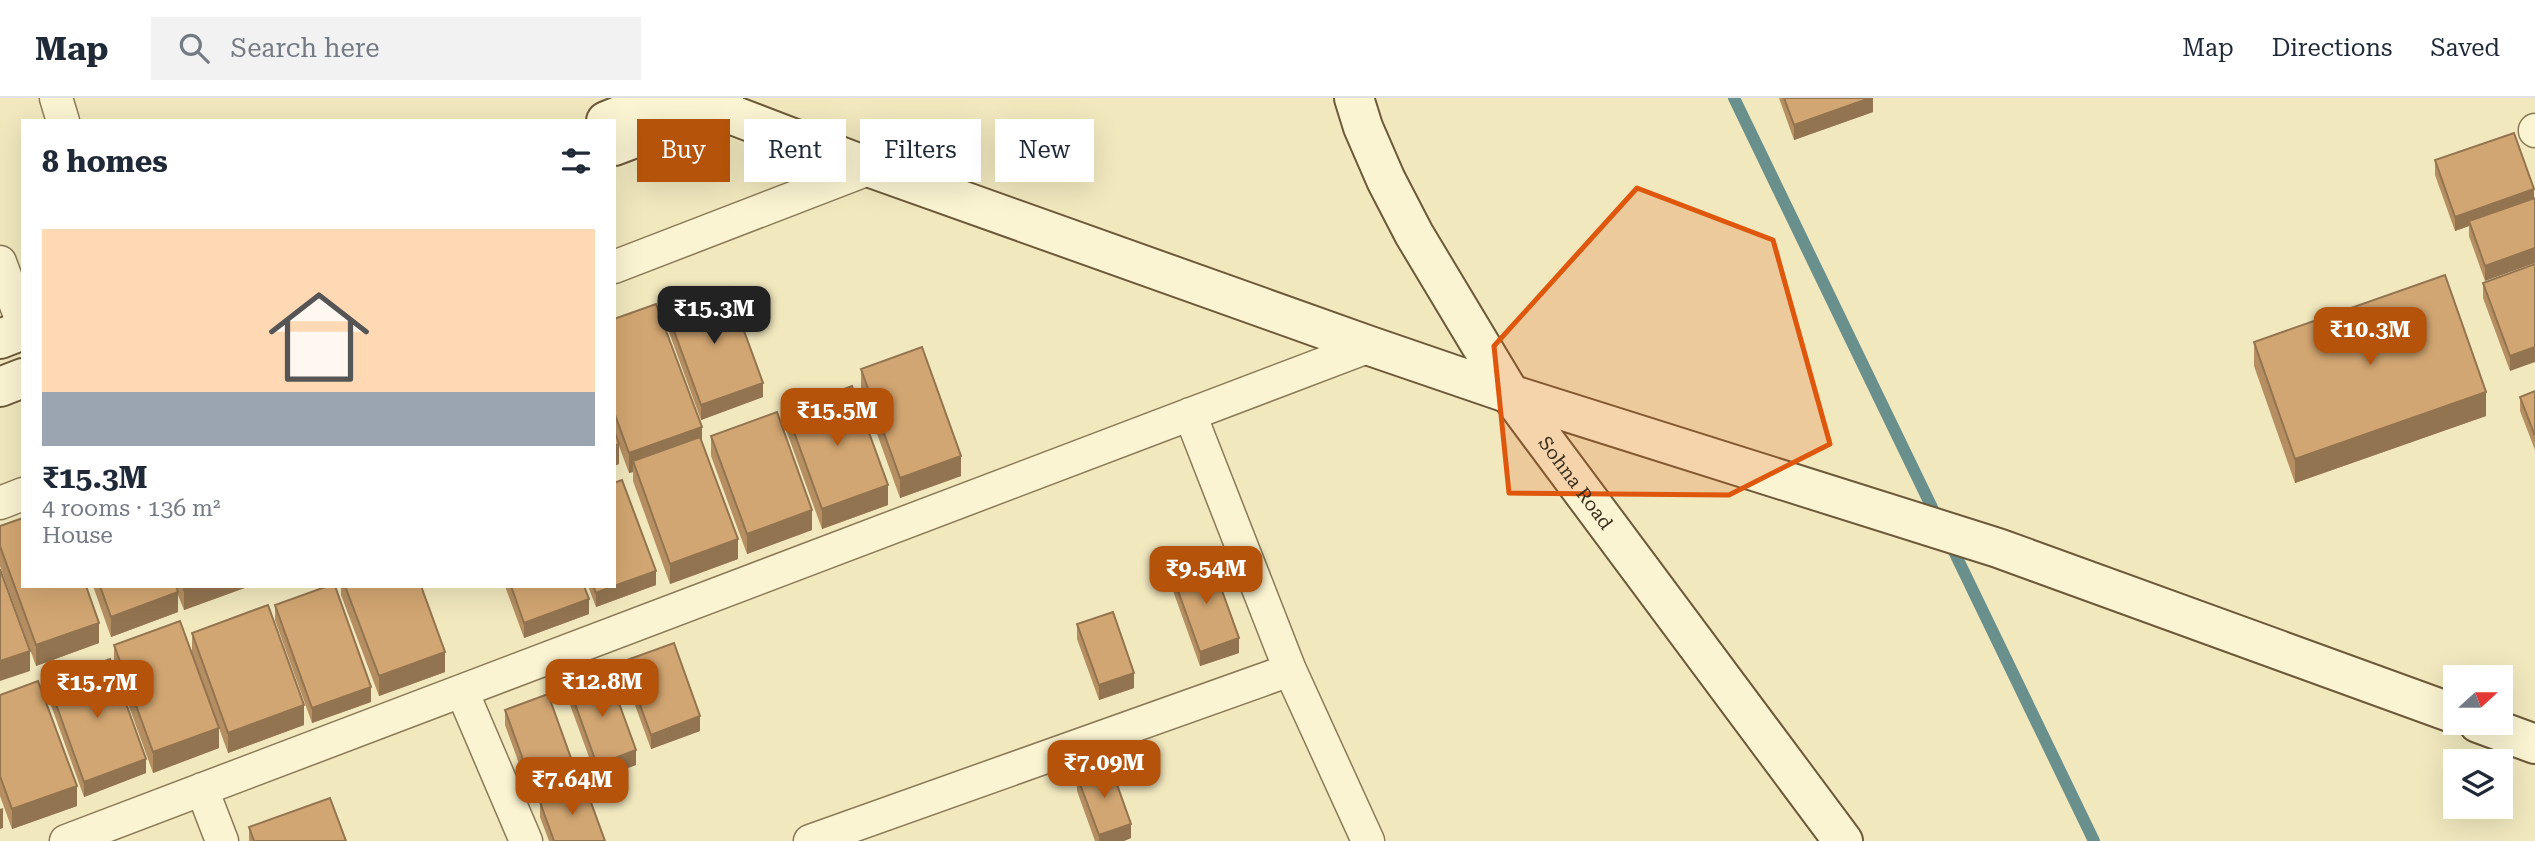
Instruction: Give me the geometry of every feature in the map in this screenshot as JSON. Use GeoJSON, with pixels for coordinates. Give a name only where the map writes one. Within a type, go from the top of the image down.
{"type":"FeatureCollection","features":[{"type":"Feature","properties":{"kind":"street"},"geometry":{"type":"LineString","coordinates":[[56,98],[62,119]]}},
{"type":"Feature","properties":{"kind":"street"},"geometry":{"type":"LineString","coordinates":[[611,119],[663,98]]}},
{"type":"Feature","properties":{"kind":"street","name":"Sohna Road"},"geometry":{"type":"LineString","coordinates":[[1354,98],[1363,127],[1386,180],[1414,234],[1510,394],[1843,841]]}},
{"type":"Feature","properties":{"kind":"street"},"geometry":{"type":"LineString","coordinates":[[616,145],[714,101],[860,164]]}},
{"type":"Feature","properties":{"kind":"street"},"geometry":{"type":"LineString","coordinates":[[616,266],[860,173]]}},
{"type":"Feature","properties":{"kind":"street"},"geometry":{"type":"LineString","coordinates":[[908,182],[1510,394],[1998,548],[2443,711]]}},
{"type":"Feature","properties":{"kind":"street"},"geometry":{"type":"LineString","coordinates":[[0,262],[21,319]]}},
{"type":"Feature","properties":{"kind":"street"},"geometry":{"type":"LineString","coordinates":[[0,339],[21,331]]}},
{"type":"Feature","properties":{"kind":"street"},"geometry":{"type":"LineString","coordinates":[[66,841],[1370,346]]}},
{"type":"Feature","properties":{"kind":"street"},"geometry":{"type":"LineString","coordinates":[[0,387],[21,379]]}},
{"type":"Feature","properties":{"kind":"street"},"geometry":{"type":"LineString","coordinates":[[1189,414],[1290,670],[1368,841]]}},
{"type":"Feature","properties":{"kind":"street"},"geometry":{"type":"LineString","coordinates":[[0,503],[21,495]]}},
{"type":"Feature","properties":{"kind":"street"},"geometry":{"type":"LineString","coordinates":[[810,841],[1290,670]]}},
{"type":"Feature","properties":{"kind":"street"},"geometry":{"type":"LineString","coordinates":[[462,691],[526,841]]}},
{"type":"Feature","properties":{"kind":"street"},"geometry":{"type":"LineString","coordinates":[[2511,735],[2535,744]]}},
{"type":"Feature","properties":{"kind":"street"},"geometry":{"type":"LineString","coordinates":[[202,789],[222,841]]}},
{"type":"Feature","properties":{"kind":"highlighted area"},"geometry":{"type":"Polygon","coordinates":[[[1637,188],[1773,240],[1830,444],[1729,495],[1509,493],[1494,346],[1637,188]]]}},
{"type":"Feature","properties":{"kind":"building"},"geometry":{"type":"Polygon","coordinates":[[[1784,98],[1870,98],[1794,125],[1784,98]]]}},
{"type":"Feature","properties":{"kind":"building"},"geometry":{"type":"Polygon","coordinates":[[[2514,133],[2534,189],[2455,217],[2435,160],[2514,133]]]}},
{"type":"Feature","properties":{"kind":"building"},"geometry":{"type":"Polygon","coordinates":[[[2535,198],[2535,248],[2485,266],[2469,221],[2535,198]]]}},
{"type":"Feature","properties":{"kind":"building"},"geometry":{"type":"Polygon","coordinates":[[[2535,264],[2535,347],[2510,356],[2483,283],[2535,264]]]}},
{"type":"Feature","properties":{"kind":"building"},"geometry":{"type":"Polygon","coordinates":[[[2445,275],[2486,392],[2295,459],[2254,342],[2445,275]]]}},
{"type":"Feature","properties":{"kind":"building"},"geometry":{"type":"Polygon","coordinates":[[[728,287],[763,383],[701,405],[666,309],[728,287]]]}},
{"type":"Feature","properties":{"kind":"building"},"geometry":{"type":"Polygon","coordinates":[[[656,304],[702,427],[629,453],[616,417],[616,318],[656,304]]]}},
{"type":"Feature","properties":{"kind":"building"},"geometry":{"type":"Polygon","coordinates":[[[922,347],[961,456],[900,478],[861,369],[922,347]]]}},
{"type":"Feature","properties":{"kind":"building"},"geometry":{"type":"Polygon","coordinates":[[[852,386],[888,485],[822,509],[786,410],[852,386]]]}},
{"type":"Feature","properties":{"kind":"building"},"geometry":{"type":"Polygon","coordinates":[[[2535,391],[2535,436],[2520,397],[2535,391]]]}},
{"type":"Feature","properties":{"kind":"building"},"geometry":{"type":"Polygon","coordinates":[[[777,412],[812,510],[747,534],[711,436],[777,412]]]}},
{"type":"Feature","properties":{"kind":"building"},"geometry":{"type":"Polygon","coordinates":[[[700,437],[738,539],[670,564],[633,461],[700,437]]]}},
{"type":"Feature","properties":{"kind":"building"},"geometry":{"type":"Polygon","coordinates":[[[622,480],[656,571],[616,585],[616,482],[622,480]]]}},
{"type":"Feature","properties":{"kind":"building"},"geometry":{"type":"Polygon","coordinates":[[[21,519],[21,588],[87,588],[99,623],[36,645],[0,546],[0,526],[21,519]]]}},
{"type":"Feature","properties":{"kind":"building"},"geometry":{"type":"Polygon","coordinates":[[[1211,560],[1239,638],[1200,652],[1172,574],[1211,560]]]}},
{"type":"Feature","properties":{"kind":"building"},"geometry":{"type":"Polygon","coordinates":[[[0,569],[30,651],[0,661],[0,569]]]}},
{"type":"Feature","properties":{"kind":"building"},"geometry":{"type":"Polygon","coordinates":[[[101,588],[177,588],[178,592],[111,617],[101,588]]]}},
{"type":"Feature","properties":{"kind":"building"},"geometry":{"type":"Polygon","coordinates":[[[322,588],[336,588],[371,687],[312,708],[275,605],[322,588]]]}},
{"type":"Feature","properties":{"kind":"building"},"geometry":{"type":"Polygon","coordinates":[[[346,588],[422,588],[445,652],[379,676],[346,588]]]}},
{"type":"Feature","properties":{"kind":"building"},"geometry":{"type":"Polygon","coordinates":[[[512,588],[585,588],[589,599],[524,623],[512,588]]]}},
{"type":"Feature","properties":{"kind":"building"},"geometry":{"type":"Polygon","coordinates":[[[594,588],[608,588],[596,593],[594,588]]]}},
{"type":"Feature","properties":{"kind":"building"},"geometry":{"type":"Polygon","coordinates":[[[268,605],[304,705],[228,733],[192,633],[268,605]]]}},
{"type":"Feature","properties":{"kind":"building"},"geometry":{"type":"Polygon","coordinates":[[[1113,612],[1134,673],[1099,685],[1077,624],[1113,612]]]}},
{"type":"Feature","properties":{"kind":"building"},"geometry":{"type":"Polygon","coordinates":[[[180,621],[219,728],[153,752],[114,645],[180,621]]]}},
{"type":"Feature","properties":{"kind":"building"},"geometry":{"type":"Polygon","coordinates":[[[674,643],[700,716],[651,735],[624,661],[674,643]]]}},
{"type":"Feature","properties":{"kind":"building"},"geometry":{"type":"Polygon","coordinates":[[[110,659],[146,759],[84,782],[48,682],[110,659]]]}},
{"type":"Feature","properties":{"kind":"building"},"geometry":{"type":"Polygon","coordinates":[[[608,673],[636,750],[597,765],[569,687],[608,673]]]}},
{"type":"Feature","properties":{"kind":"building"},"geometry":{"type":"Polygon","coordinates":[[[38,681],[77,786],[12,809],[0,776],[0,695],[38,681]]]}},
{"type":"Feature","properties":{"kind":"building"},"geometry":{"type":"Polygon","coordinates":[[[548,694],[576,772],[533,787],[505,710],[548,694]]]}},
{"type":"Feature","properties":{"kind":"building"},"geometry":{"type":"Polygon","coordinates":[[[1110,765],[1131,824],[1099,835],[1077,776],[1110,765]]]}},
{"type":"Feature","properties":{"kind":"building"},"geometry":{"type":"Polygon","coordinates":[[[585,786],[605,841],[554,841],[540,802],[585,786]]]}},
{"type":"Feature","properties":{"kind":"building"},"geometry":{"type":"Polygon","coordinates":[[[330,798],[346,841],[254,841],[249,827],[330,798]]]}},
{"type":"Feature","properties":{"kind":"waterway"},"geometry":{"type":"LineString","coordinates":[[1734,98],[1938,520]]}},
{"type":"Feature","properties":{"kind":"waterway"},"geometry":{"type":"LineString","coordinates":[[1948,539],[2094,841]]}}]}
